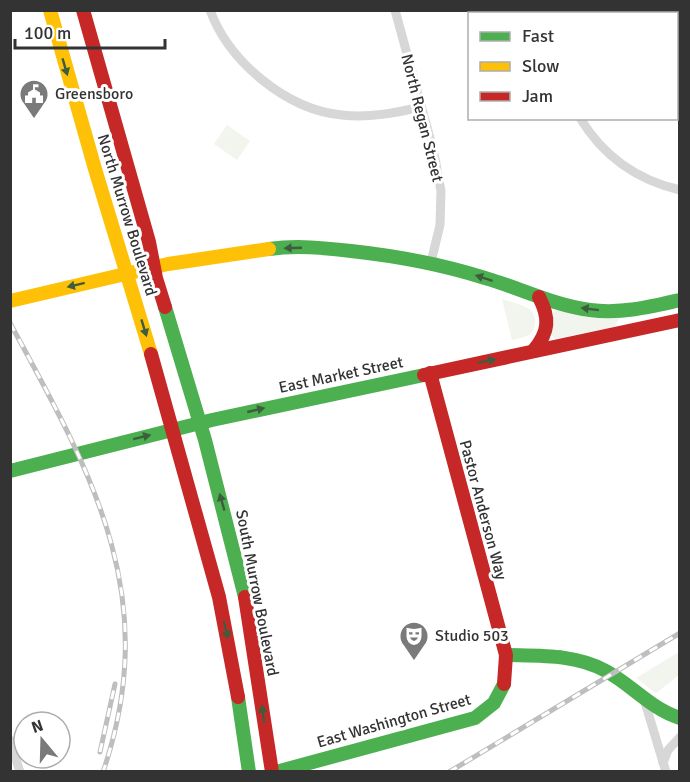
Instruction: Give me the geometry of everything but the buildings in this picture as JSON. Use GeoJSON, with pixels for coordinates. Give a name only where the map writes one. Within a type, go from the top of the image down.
{"type":"FeatureCollection","features":[{"type":"Feature","properties":{"kind":"main road","name":"North Murrow Boulevard"},"geometry":{"type":"LineString","coordinates":[[50,10],[173,429]]}},
{"type":"Feature","properties":{"kind":"main road","name":"North Murrow Boulevard"},"geometry":{"type":"LineString","coordinates":[[83,10],[149,242],[153,267],[199,423]]}},
{"type":"Feature","properties":{"kind":"main road"},"geometry":{"type":"LineString","coordinates":[[10,301],[153,267],[276,248],[319,247],[431,262],[487,278],[539,297],[590,310],[642,309],[680,300]]}},
{"type":"Feature","properties":{"kind":"main road"},"geometry":{"type":"LineString","coordinates":[[534,350],[548,329],[548,318],[539,297]]}},
{"type":"Feature","properties":{"kind":"main road"},"geometry":{"type":"LineString","coordinates":[[621,332],[624,322],[642,309]]}},
{"type":"Feature","properties":{"kind":"main road","name":"East Market Street"},"geometry":{"type":"LineString","coordinates":[[10,471],[199,423],[680,320]]}},
{"type":"Feature","properties":{"kind":"main road","name":"Pastor Anderson Way"},"geometry":{"type":"LineString","coordinates":[[430,373],[506,655]]}},
{"type":"Feature","properties":{"kind":"main road","name":"South Murrow Boulevard"},"geometry":{"type":"LineString","coordinates":[[199,423],[241,578],[274,771]]}},
{"type":"Feature","properties":{"kind":"main road"},"geometry":{"type":"LineString","coordinates":[[173,429],[213,573],[226,630],[249,771]]}},
{"type":"Feature","properties":{"kind":"main road"},"geometry":{"type":"LineString","coordinates":[[506,655],[580,660],[604,670],[643,697],[680,718]]}},
{"type":"Feature","properties":{"kind":"main road","name":"East Washington Street"},"geometry":{"type":"LineString","coordinates":[[274,771],[481,715],[494,704],[503,688],[507,673],[506,655]]}},
{"type":"Feature","properties":{"kind":"street"},"geometry":{"type":"LineString","coordinates":[[210,10],[224,38],[252,72],[296,101],[322,111],[341,115],[386,114],[420,107]]}},
{"type":"Feature","properties":{"kind":"street","name":"North Regan Street"},"geometry":{"type":"LineString","coordinates":[[395,10],[434,153],[441,191],[440,225],[431,262]]}},
{"type":"Feature","properties":{"kind":"street"},"geometry":{"type":"LineString","coordinates":[[581,120],[604,151],[619,163],[643,178],[680,190]]}},
{"type":"Feature","properties":{"kind":"street"},"geometry":{"type":"LineString","coordinates":[[643,697],[664,767]]}},
{"type":"Feature","properties":{"kind":"street"},"geometry":{"type":"LineString","coordinates":[[664,767],[668,750],[680,737]]}},
{"type":"Feature","properties":{"kind":"street"},"geometry":{"type":"LineString","coordinates":[[10,740],[20,771]]}},
{"type":"Feature","properties":{"kind":"shaded area"},"geometry":{"type":"Polygon","coordinates":[[[227,125],[250,141],[237,160],[214,144],[227,125]]]}},
{"type":"Feature","properties":{"kind":"shaded area"},"geometry":{"type":"Polygon","coordinates":[[[502,299],[532,311],[535,325],[528,335],[512,340],[502,299]]]}},
{"type":"Feature","properties":{"kind":"shaded area"},"geometry":{"type":"Polygon","coordinates":[[[557,310],[579,315],[619,316],[620,318],[614,327],[555,339],[551,335],[553,312],[557,310]]]}},
{"type":"Feature","properties":{"kind":"shaded area"},"geometry":{"type":"Polygon","coordinates":[[[679,652],[679,675],[656,693],[636,678],[679,652]]]}},
{"type":"Feature","properties":{"kind":"railway"},"geometry":{"type":"LineString","coordinates":[[10,323],[68,432],[91,485],[110,538],[122,592],[125,649],[120,708],[103,772]]}},
{"type":"Feature","properties":{"kind":"railway"},"geometry":{"type":"LineString","coordinates":[[449,772],[680,633]]}},
{"type":"Feature","properties":{"kind":"railway"},"geometry":{"type":"LineString","coordinates":[[100,752],[115,684]]}},
{"type":"Feature","properties":{"kind":"traffic: fast"},"geometry":{"type":"LineString","coordinates":[[269,249],[321,248],[419,261],[468,273],[576,308],[590,310],[624,310],[680,300]]}},
{"type":"Feature","properties":{"kind":"traffic: fast"},"geometry":{"type":"LineString","coordinates":[[165,307],[205,440],[245,597]]}},
{"type":"Feature","properties":{"kind":"traffic: fast"},"geometry":{"type":"LineString","coordinates":[[10,471],[212,420],[424,375]]}},
{"type":"Feature","properties":{"kind":"traffic: fast"},"geometry":{"type":"LineString","coordinates":[[506,655],[557,657],[594,665],[660,709],[680,718]]}},
{"type":"Feature","properties":{"kind":"traffic: fast"},"geometry":{"type":"LineString","coordinates":[[276,772],[475,718],[494,703],[504,684]]}},
{"type":"Feature","properties":{"kind":"traffic: fast"},"geometry":{"type":"LineString","coordinates":[[238,697],[249,772]]}},
{"type":"Feature","properties":{"kind":"traffic: slow"},"geometry":{"type":"LineString","coordinates":[[50,10],[151,354]]}},
{"type":"Feature","properties":{"kind":"traffic: slow"},"geometry":{"type":"LineString","coordinates":[[10,301],[168,264],[269,249]]}},
{"type":"Feature","properties":{"kind":"traffic: jam"},"geometry":{"type":"LineString","coordinates":[[83,10],[149,242],[156,278],[165,307]]}},
{"type":"Feature","properties":{"kind":"traffic: jam"},"geometry":{"type":"LineString","coordinates":[[534,350],[543,337],[546,325],[545,312],[539,297]]}},
{"type":"Feature","properties":{"kind":"traffic: jam"},"geometry":{"type":"LineString","coordinates":[[424,375],[680,320]]}},
{"type":"Feature","properties":{"kind":"traffic: jam"},"geometry":{"type":"LineString","coordinates":[[151,354],[219,597],[238,697]]}},
{"type":"Feature","properties":{"kind":"traffic: jam"},"geometry":{"type":"LineString","coordinates":[[430,373],[506,655],[504,684]]}},
{"type":"Feature","properties":{"kind":"traffic: jam"},"geometry":{"type":"LineString","coordinates":[[245,597],[272,772]]}},
{"type":"Feature","properties":{"kind":"place","name":"Greensboro"},"geometry":{"type":"Point","coordinates":[34,120]}},
{"type":"Feature","properties":{"kind":"place","name":"Studio 503"},"geometry":{"type":"Point","coordinates":[414,662]}}]}
